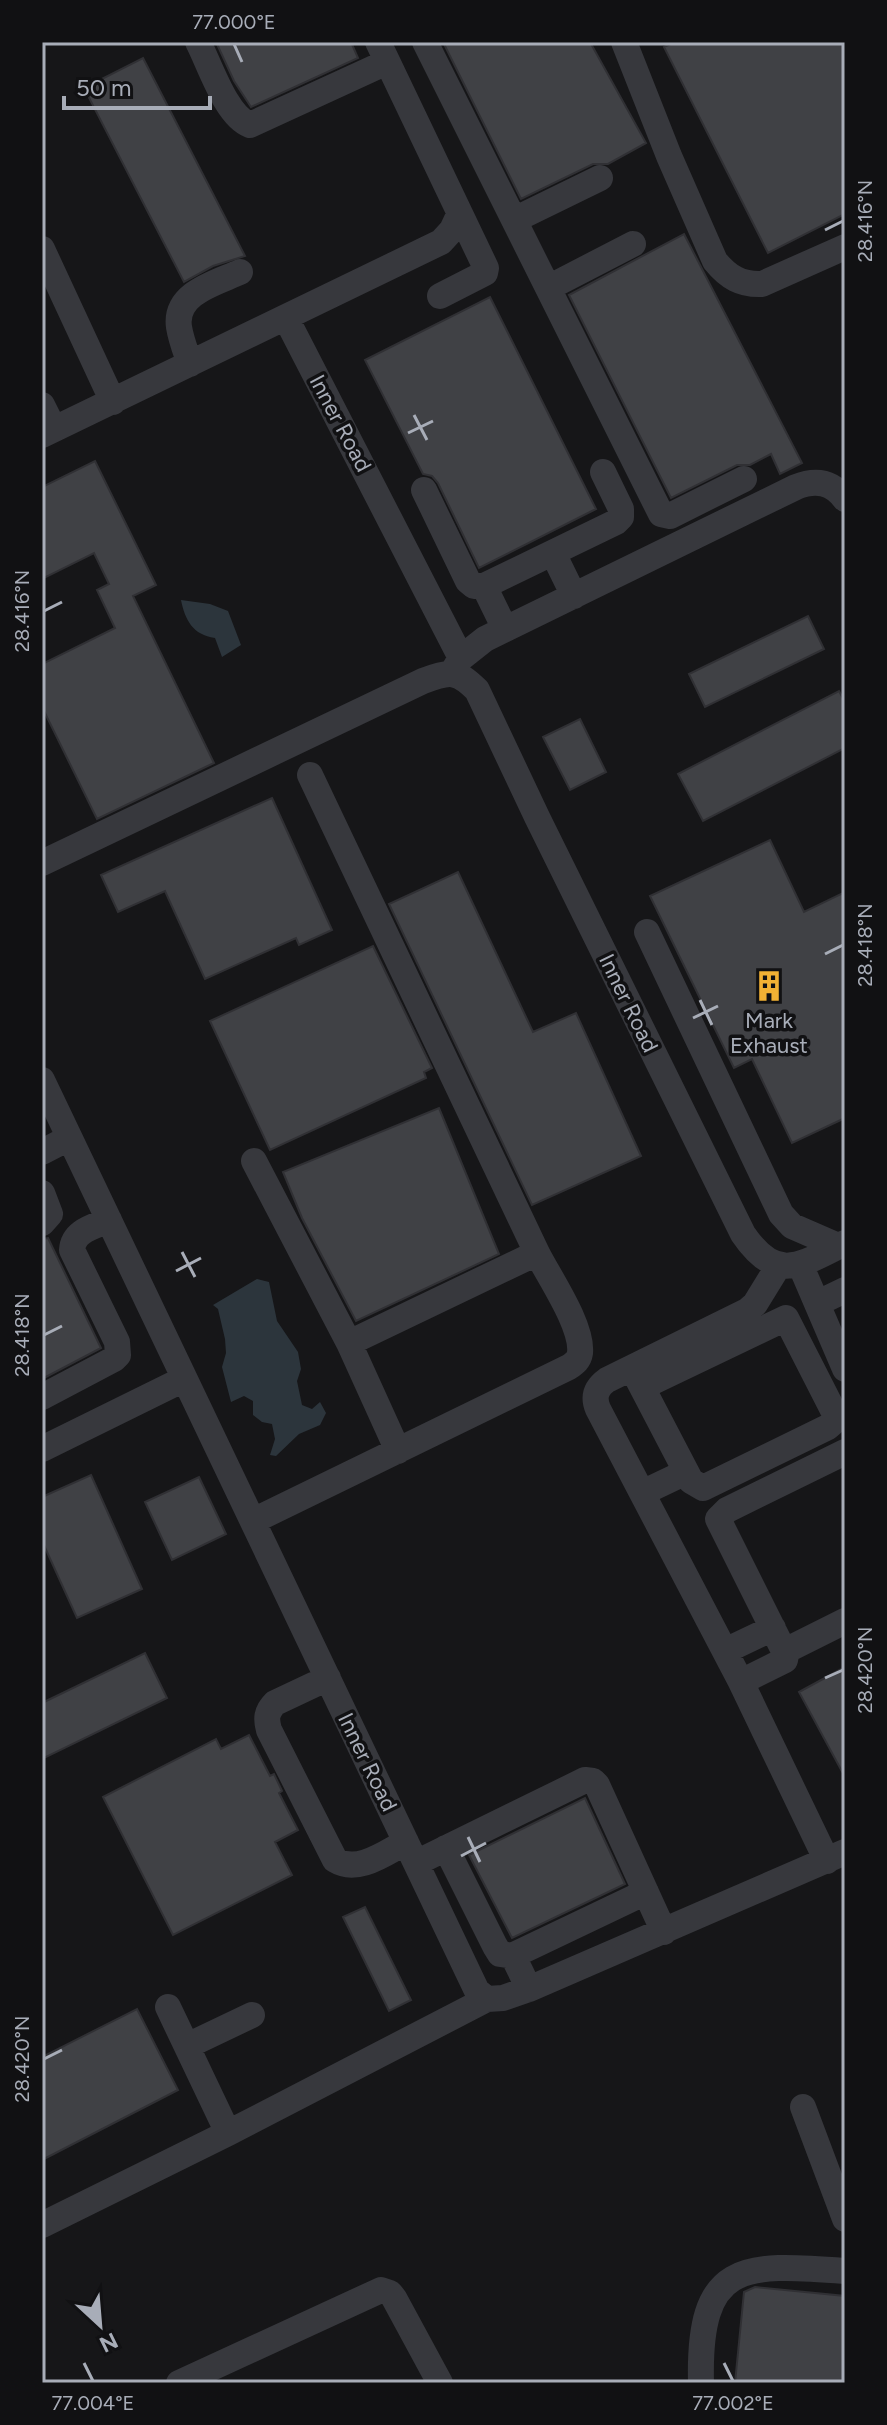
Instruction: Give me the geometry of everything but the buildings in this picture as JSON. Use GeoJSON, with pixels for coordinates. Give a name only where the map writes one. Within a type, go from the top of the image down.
{"type":"FeatureCollection","features":[{"type":"Feature","properties":{"kind":"street"},"geometry":{"type":"LineString","coordinates":[[198,42],[232,112],[250,125],[380,57]]}},
{"type":"Feature","properties":{"kind":"street"},"geometry":{"type":"LineString","coordinates":[[364,42],[380,57],[486,268],[485,273],[440,296]]}},
{"type":"Feature","properties":{"kind":"street"},"geometry":{"type":"LineString","coordinates":[[425,42],[661,514],[670,516],[744,479]]}},
{"type":"Feature","properties":{"kind":"street"},"geometry":{"type":"LineString","coordinates":[[624,42],[669,156],[715,261],[722,270],[733,279],[750,285],[762,284],[845,247]]}},
{"type":"Feature","properties":{"kind":"street"},"geometry":{"type":"LineString","coordinates":[[514,220],[600,178]]}},
{"type":"Feature","properties":{"kind":"street"},"geometry":{"type":"LineString","coordinates":[[42,405],[48,432],[441,242],[452,230],[459,215]]}},
{"type":"Feature","properties":{"kind":"street"},"geometry":{"type":"LineString","coordinates":[[548,288],[633,244]]}},
{"type":"Feature","properties":{"kind":"street"},"geometry":{"type":"LineString","coordinates":[[42,249],[50,287],[113,402]]}},
{"type":"Feature","properties":{"kind":"street"},"geometry":{"type":"LineString","coordinates":[[190,364],[179,326],[185,303],[194,293],[240,272]]}},
{"type":"Feature","properties":{"kind":"street","name":"Inner Road"},"geometry":{"type":"LineString","coordinates":[[286,318],[463,677],[477,690],[743,1234],[760,1257],[790,1264]]}},
{"type":"Feature","properties":{"kind":"street"},"geometry":{"type":"LineString","coordinates":[[424,490],[468,581],[474,586],[484,586],[609,526],[621,517],[621,509],[603,472]]}},
{"type":"Feature","properties":{"kind":"street"},"geometry":{"type":"LineString","coordinates":[[42,863],[457,665],[485,639],[807,482],[836,488],[845,499]]}},
{"type":"Feature","properties":{"kind":"street"},"geometry":{"type":"LineString","coordinates":[[652,558],[665,516]]}},
{"type":"Feature","properties":{"kind":"street"},"geometry":{"type":"LineString","coordinates":[[553,553],[574,596]]}},
{"type":"Feature","properties":{"kind":"street"},"geometry":{"type":"LineString","coordinates":[[484,586],[505,629]]}},
{"type":"Feature","properties":{"kind":"street"},"geometry":{"type":"LineString","coordinates":[[253,1521],[569,1367],[577,1362],[580,1353],[579,1339],[572,1322],[310,775]]}},
{"type":"Feature","properties":{"kind":"street"},"geometry":{"type":"LineString","coordinates":[[647,932],[781,1214],[792,1226],[842,1245]]}},
{"type":"Feature","properties":{"kind":"street","name":"Inner Road"},"geometry":{"type":"LineString","coordinates":[[42,1080],[477,1991],[487,1999]]}},
{"type":"Feature","properties":{"kind":"street"},"geometry":{"type":"LineString","coordinates":[[42,1152],[69,1138]]}},
{"type":"Feature","properties":{"kind":"street"},"geometry":{"type":"LineString","coordinates":[[254,1161],[349,1343],[398,1451]]}},
{"type":"Feature","properties":{"kind":"street"},"geometry":{"type":"LineString","coordinates":[[42,1193],[50,1214],[42,1223]]}},
{"type":"Feature","properties":{"kind":"street"},"geometry":{"type":"LineString","coordinates":[[42,1397],[118,1355],[117,1342],[72,1250],[76,1235],[109,1220]]}},
{"type":"Feature","properties":{"kind":"street"},"geometry":{"type":"LineString","coordinates":[[741,1327],[755,1304],[790,1264],[842,1245]]}},
{"type":"Feature","properties":{"kind":"street"},"geometry":{"type":"LineString","coordinates":[[349,1343],[537,1253]]}},
{"type":"Feature","properties":{"kind":"street"},"geometry":{"type":"LineString","coordinates":[[790,1264],[818,1303],[823,1324],[845,1369]]}},
{"type":"Feature","properties":{"kind":"street"},"geometry":{"type":"LineString","coordinates":[[818,1303],[845,1290]]}},
{"type":"Feature","properties":{"kind":"street"},"geometry":{"type":"LineString","coordinates":[[42,2225],[487,1999],[503,1998],[529,1989],[836,1856],[741,1682],[594,1397],[600,1385],[637,1377],[741,1327],[780,1319],[788,1321],[833,1407],[835,1421],[828,1427],[703,1488],[691,1481],[637,1377]]}},
{"type":"Feature","properties":{"kind":"street"},"geometry":{"type":"LineString","coordinates":[[42,1449],[184,1379]]}},
{"type":"Feature","properties":{"kind":"street"},"geometry":{"type":"LineString","coordinates":[[741,1682],[785,1660],[779,1639],[718,1519],[727,1510],[845,1452]]}},
{"type":"Feature","properties":{"kind":"street"},"geometry":{"type":"LineString","coordinates":[[642,1493],[686,1472]]}},
{"type":"Feature","properties":{"kind":"street"},"geometry":{"type":"LineString","coordinates":[[725,1651],[845,1621]]}},
{"type":"Feature","properties":{"kind":"street"},"geometry":{"type":"LineString","coordinates":[[328,1678],[275,1703],[268,1710],[266,1720],[335,1860],[344,1865],[355,1865],[411,1852],[446,1848],[585,1780],[593,1781],[664,1932]]}},
{"type":"Feature","properties":{"kind":"street"},"geometry":{"type":"LineString","coordinates":[[446,1848],[500,1954],[514,1956],[646,1892]]}},
{"type":"Feature","properties":{"kind":"street"},"geometry":{"type":"LineString","coordinates":[[514,1956],[529,1989]]}},
{"type":"Feature","properties":{"kind":"street"},"geometry":{"type":"LineString","coordinates":[[168,2007],[228,2133]]}},
{"type":"Feature","properties":{"kind":"street"},"geometry":{"type":"LineString","coordinates":[[187,2046],[252,2015]]}},
{"type":"Feature","properties":{"kind":"street"},"geometry":{"type":"LineString","coordinates":[[803,2107],[845,2219]]}},
{"type":"Feature","properties":{"kind":"street"},"geometry":{"type":"LineString","coordinates":[[701,2383],[705,2323],[709,2306],[724,2285],[763,2268],[845,2271]]}},
{"type":"Feature","properties":{"kind":"street"},"geometry":{"type":"LineString","coordinates":[[179,2383],[381,2290],[394,2298],[440,2383]]}},
{"type":"Feature","properties":{"kind":"shaded area"},"geometry":{"type":"Polygon","coordinates":[[[181,600],[210,604],[228,611],[241,645],[222,657],[215,638],[201,634],[191,625],[181,600]]]}},
{"type":"Feature","properties":{"kind":"shaded area"},"geometry":{"type":"Polygon","coordinates":[[[257,1279],[269,1282],[277,1321],[298,1352],[301,1369],[297,1381],[302,1405],[312,1409],[320,1402],[326,1413],[320,1425],[299,1434],[276,1456],[270,1455],[275,1439],[272,1424],[262,1422],[253,1415],[253,1401],[244,1396],[231,1402],[222,1367],[226,1353],[225,1339],[218,1309],[213,1305],[257,1279]]]}},
{"type":"Feature","properties":{"kind":"place","name":"Mark Exhaust"},"geometry":{"type":"Point","coordinates":[769,986]}}]}
